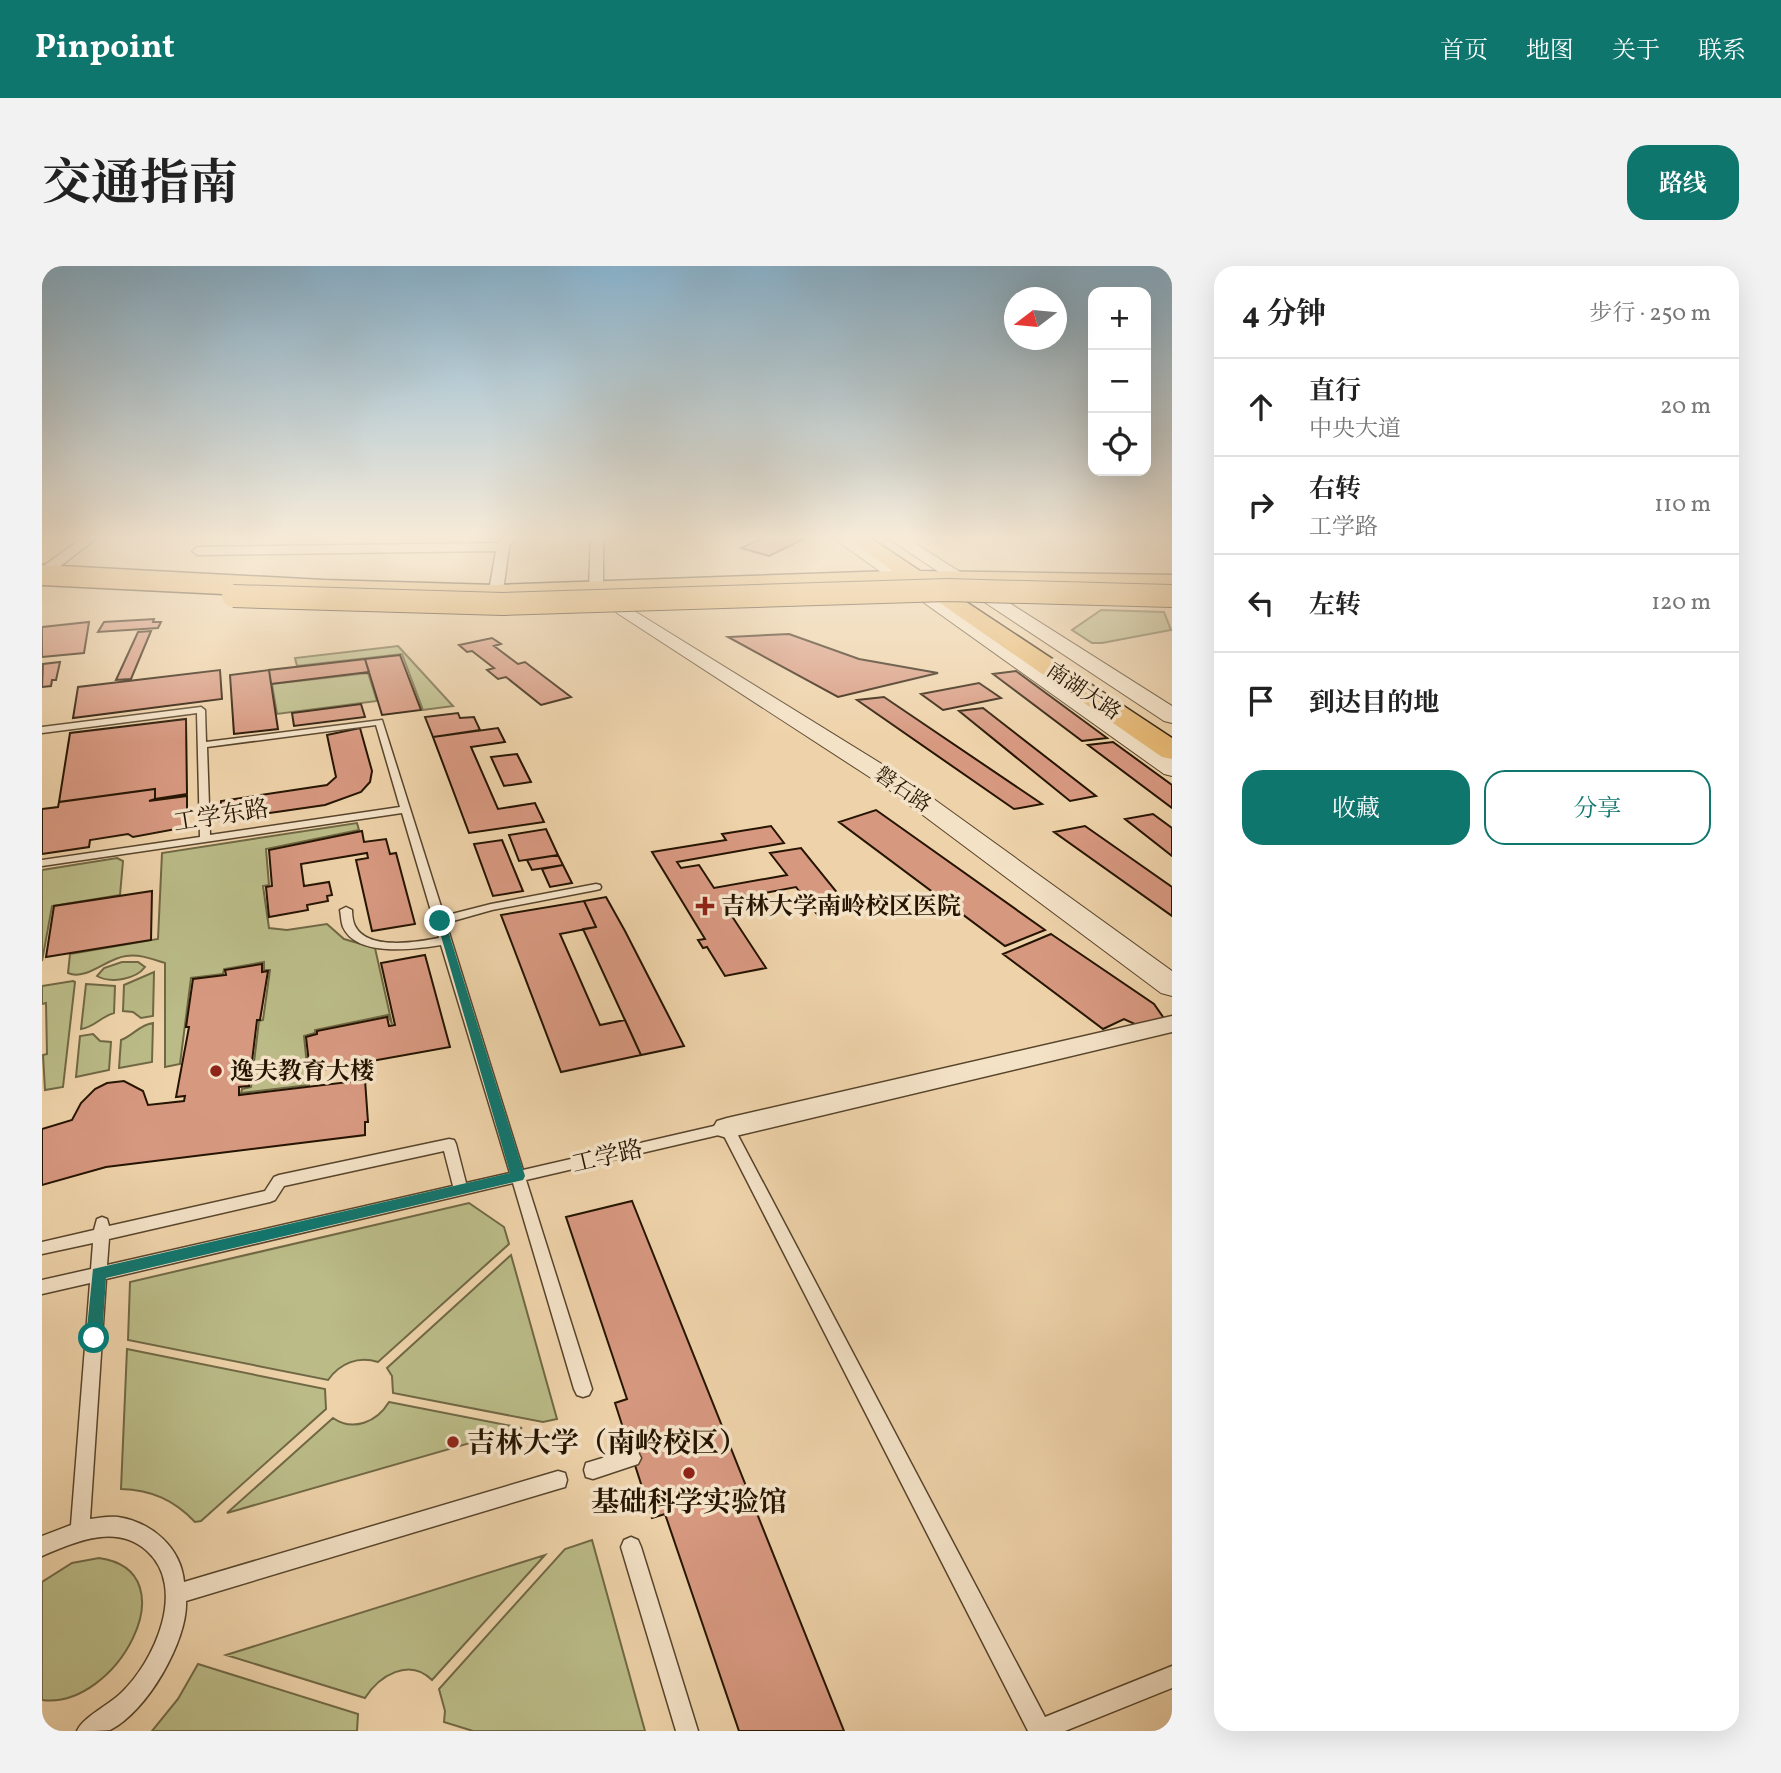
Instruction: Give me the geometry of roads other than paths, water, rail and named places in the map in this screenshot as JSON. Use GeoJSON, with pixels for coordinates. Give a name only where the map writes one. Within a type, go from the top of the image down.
{"type":"FeatureCollection","features":[{"type":"Feature","properties":{"kind":"main road"},"geometry":{"type":"LineString","coordinates":[[332,605],[362,608],[623,609],[714,605]]}},
{"type":"Feature","properties":{"kind":"main road"},"geometry":{"type":"LineString","coordinates":[[899,605],[914,607],[967,626]]}},
{"type":"Feature","properties":{"kind":"main road","name":"南湖大路"},"geometry":{"type":"LineString","coordinates":[[967,605],[1172,751]]}},
{"type":"Feature","properties":{"kind":"main road","name":"南湖大路"},"geometry":{"type":"LineString","coordinates":[[970,605],[1172,732]]}},
{"type":"Feature","properties":{"kind":"main road"},"geometry":{"type":"LineString","coordinates":[[1011,605],[1013,614]]}},
{"type":"Feature","properties":{"kind":"street"},"geometry":{"type":"LineString","coordinates":[[953,605],[967,626],[1172,769]]}},
{"type":"Feature","properties":{"kind":"street"},"geometry":{"type":"LineString","coordinates":[[990,605],[1013,614],[1172,716]]}},
{"type":"Feature","properties":{"kind":"street","name":"磐石路"},"geometry":{"type":"LineString","coordinates":[[623,609],[897,784],[1172,986]]}},
{"type":"Feature","properties":{"kind":"street","name":"工学路"},"geometry":{"type":"LineString","coordinates":[[727,1128],[1172,1024]]}},
{"type":"Feature","properties":{"kind":"lane"},"geometry":{"type":"LineString","coordinates":[[42,730],[201,710],[205,839]]}},
{"type":"Feature","properties":{"kind":"lane"},"geometry":{"type":"LineString","coordinates":[[202,745],[379,722],[583,1389]]}},
{"type":"Feature","properties":{"kind":"lane","name":"工学东路"},"geometry":{"type":"LineString","coordinates":[[42,863],[406,809]]}},
{"type":"Feature","properties":{"kind":"lane"},"geometry":{"type":"LineString","coordinates":[[440,921],[491,907],[596,887]]}},
{"type":"Feature","properties":{"kind":"lane"},"geometry":{"type":"LineString","coordinates":[[346,910],[353,933],[369,943],[409,946],[446,941]]}},
{"type":"Feature","properties":{"kind":"lane"},"geometry":{"type":"LineString","coordinates":[[727,1128],[1040,1730],[1172,1678]]}},
{"type":"Feature","properties":{"kind":"lane","name":"工学路"},"geometry":{"type":"LineString","coordinates":[[42,1287],[727,1128]]}},
{"type":"Feature","properties":{"kind":"lane"},"geometry":{"type":"LineString","coordinates":[[42,1248],[102,1228],[270,1196],[279,1181],[449,1144],[461,1190]]}},
{"type":"Feature","properties":{"kind":"lane"},"geometry":{"type":"LineString","coordinates":[[80,1529],[102,1228]]}},
{"type":"Feature","properties":{"kind":"lane"},"geometry":{"type":"LineString","coordinates":[[593,1470],[632,1458]]}},
{"type":"Feature","properties":{"kind":"lane"},"geometry":{"type":"LineString","coordinates":[[177,1594],[558,1480]]}},
{"type":"Feature","properties":{"kind":"lane"},"geometry":{"type":"LineString","coordinates":[[42,1546],[80,1529],[103,1525],[121,1526],[139,1531],[153,1540],[173,1569],[177,1594],[171,1633],[148,1678],[130,1699],[88,1731]]}},
{"type":"Feature","properties":{"kind":"lane"},"geometry":{"type":"LineString","coordinates":[[631,1547],[687,1731]]}},
{"type":"Feature","properties":{"kind":"place","name":"吉林大学南岭校区医院"},"geometry":{"type":"Point","coordinates":[705,906]}},
{"type":"Feature","properties":{"kind":"place","name":"逸夫教育大楼"},"geometry":{"type":"Point","coordinates":[216,1071]}},
{"type":"Feature","properties":{"kind":"place","name":"吉林大学（南岭校区）"},"geometry":{"type":"Point","coordinates":[453,1442]}},
{"type":"Feature","properties":{"kind":"place","name":"基础科学实验馆"},"geometry":{"type":"Point","coordinates":[689,1473]}}]}
